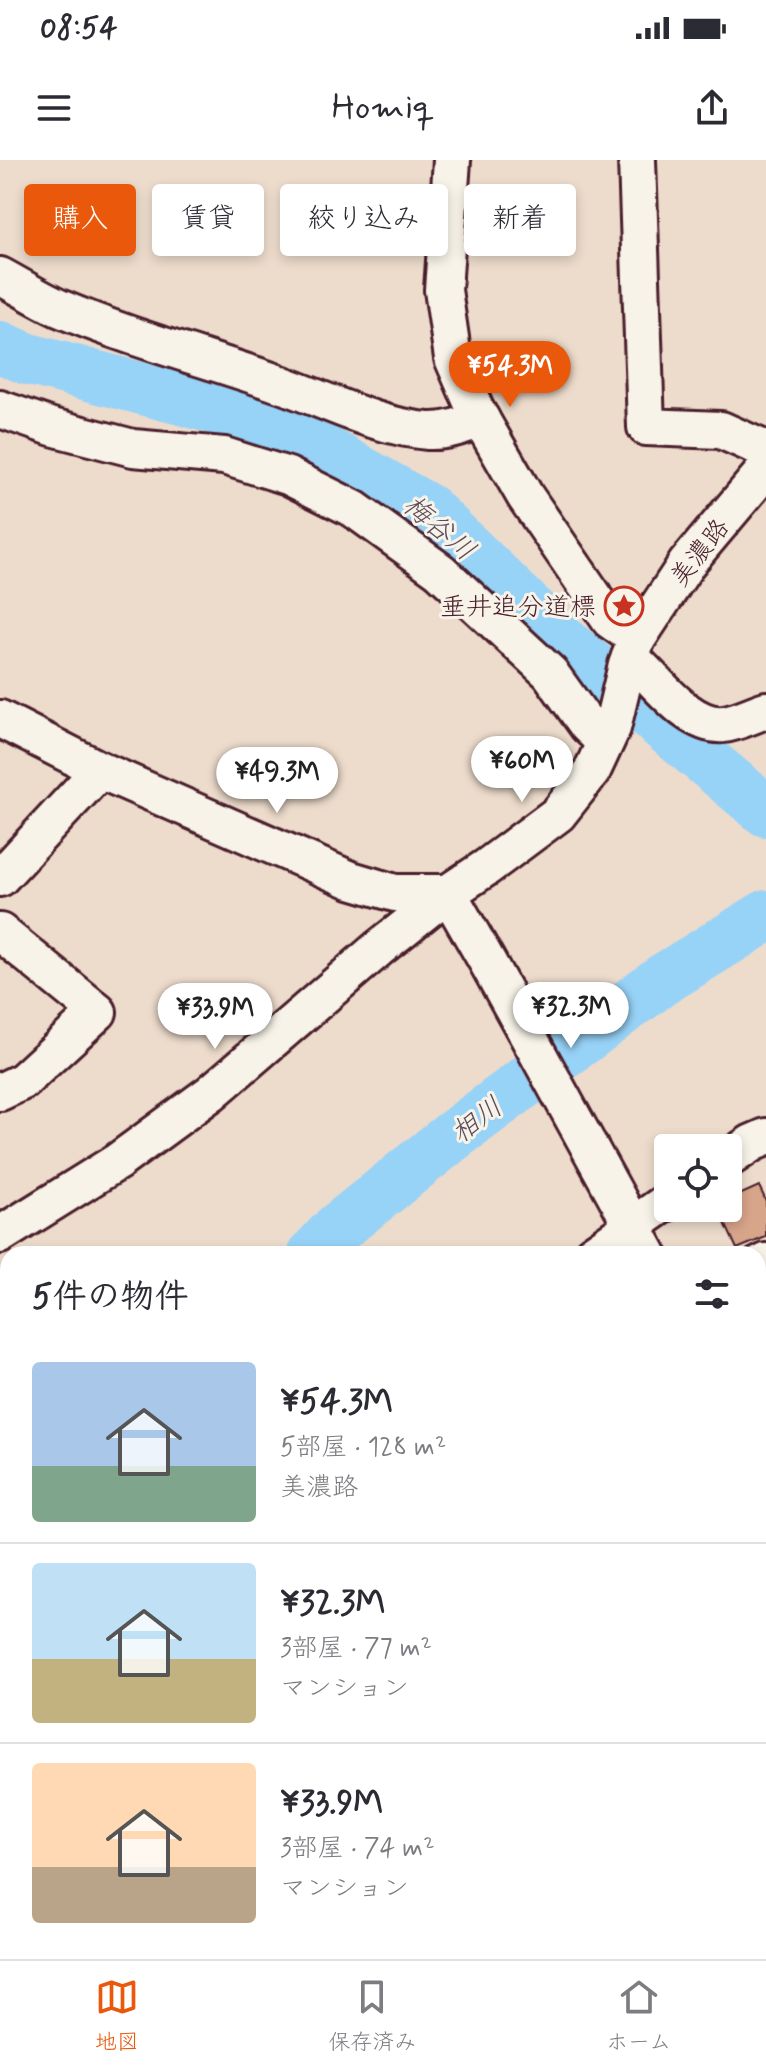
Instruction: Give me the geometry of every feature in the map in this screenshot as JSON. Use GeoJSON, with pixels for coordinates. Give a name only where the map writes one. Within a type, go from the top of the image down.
{"type":"FeatureCollection","features":[{"type":"Feature","properties":{"kind":"street"},"geometry":{"type":"LineString","coordinates":[[452,160],[443,290],[453,358],[481,419],[525,496],[631,654],[680,706],[701,721],[724,724],[766,710]]}},
{"type":"Feature","properties":{"kind":"street"},"geometry":{"type":"LineString","coordinates":[[637,160],[646,427],[721,430],[766,450]]}},
{"type":"Feature","properties":{"kind":"street"},"geometry":{"type":"LineString","coordinates":[[0,276],[55,306],[116,331],[218,362],[372,419],[407,428],[446,431],[481,419]]}},
{"type":"Feature","properties":{"kind":"street"},"geometry":{"type":"LineString","coordinates":[[0,409],[52,427],[133,448],[224,456],[288,476],[354,509],[440,571],[550,673],[588,726],[608,735]]}},
{"type":"Feature","properties":{"kind":"street","name":"美濃路"},"geometry":{"type":"LineString","coordinates":[[0,1235],[117,1162],[211,1093],[378,949],[456,907],[487,867],[558,814],[592,771],[608,735],[631,654],[687,563],[766,469]]}},
{"type":"Feature","properties":{"kind":"street"},"geometry":{"type":"LineString","coordinates":[[0,719],[100,770],[351,880],[456,907],[635,1229]]}},
{"type":"Feature","properties":{"kind":"street"},"geometry":{"type":"LineString","coordinates":[[0,878],[100,770]]}},
{"type":"Feature","properties":{"kind":"street"},"geometry":{"type":"LineString","coordinates":[[0,932],[98,1012],[23,1081],[0,1092]]}},
{"type":"Feature","properties":{"kind":"street"},"geometry":{"type":"LineString","coordinates":[[742,1150],[766,1137]]}},
{"type":"Feature","properties":{"kind":"street"},"geometry":{"type":"LineString","coordinates":[[606,1246],[635,1229],[654,1213]]}},
{"type":"Feature","properties":{"kind":"building"},"geometry":{"type":"Polygon","coordinates":[[[759,1186],[766,1201],[766,1237],[744,1246],[736,1246],[724,1222],[742,1222],[742,1194],[759,1186]]]}},
{"type":"Feature","properties":{"kind":"waterway","name":"梅谷川"},"geometry":{"type":"LineString","coordinates":[[0,347],[28,359],[288,430],[427,509],[569,647],[766,811]]}},
{"type":"Feature","properties":{"kind":"waterway","name":"相川"},"geometry":{"type":"LineString","coordinates":[[321,1246],[338,1228],[454,1135],[662,980],[766,916]]}},
{"type":"Feature","properties":{"kind":"place","name":"垂井追分道標"},"geometry":{"type":"Point","coordinates":[624,606]}}]}
